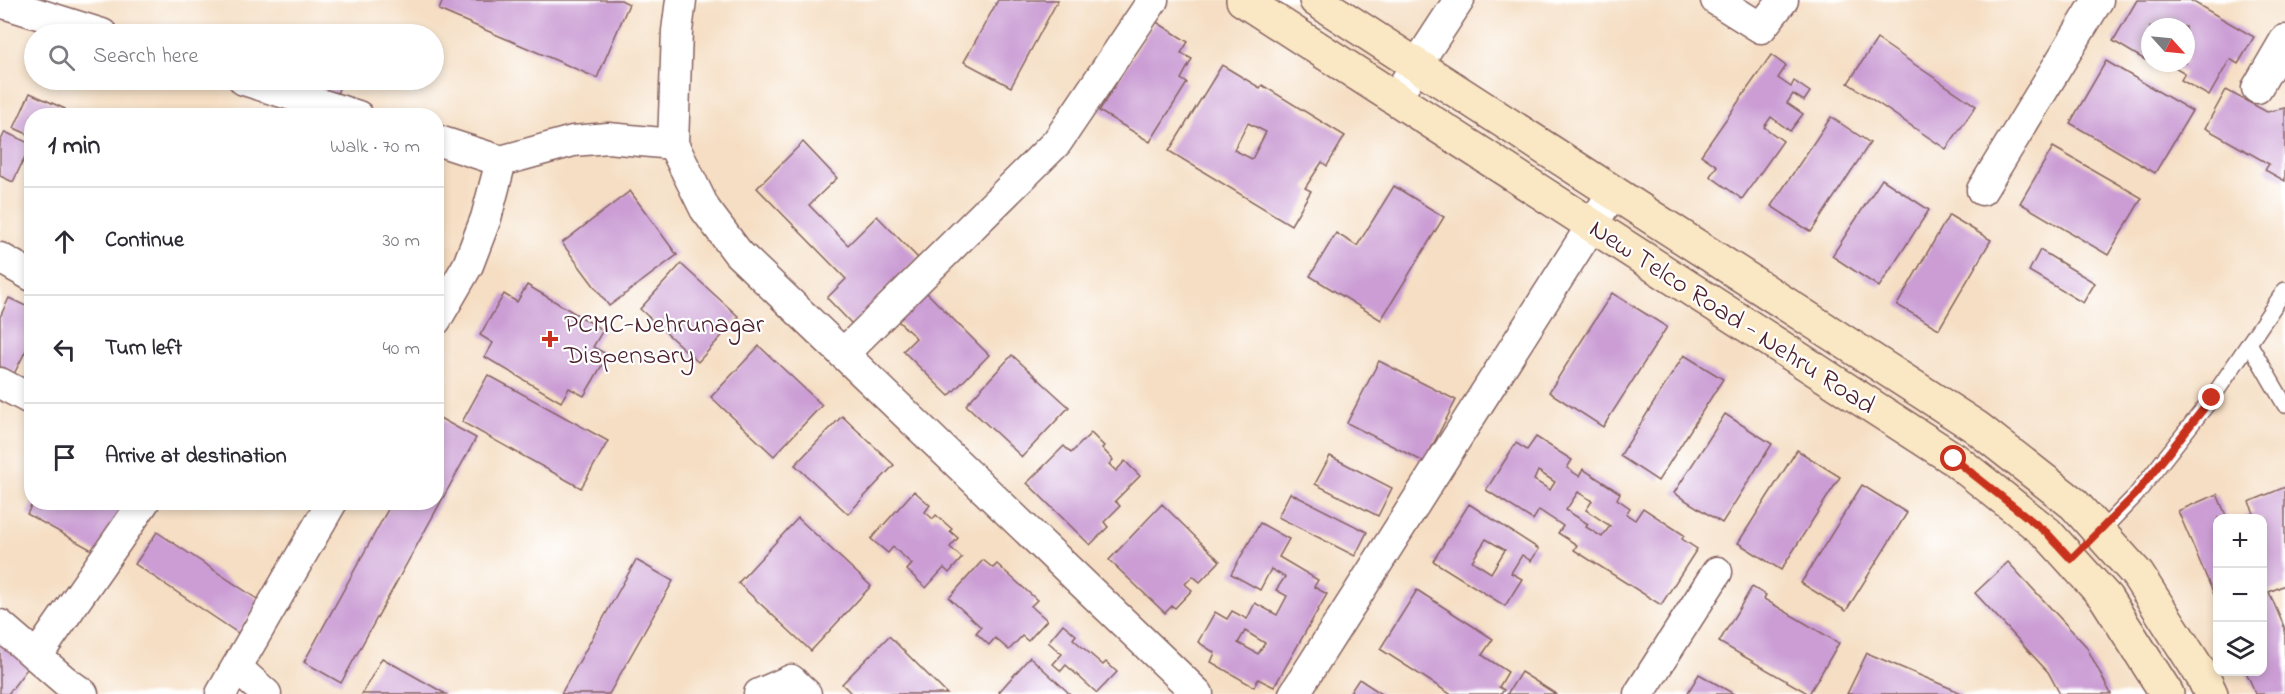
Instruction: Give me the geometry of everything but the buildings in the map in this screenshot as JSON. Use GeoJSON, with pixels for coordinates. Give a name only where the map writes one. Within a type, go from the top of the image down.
{"type":"FeatureCollection","features":[{"type":"Feature","properties":{"kind":"street"},"geometry":{"type":"LineString","coordinates":[[681,0],[677,31],[673,144],[705,209],[738,253],[1198,694]]}},
{"type":"Feature","properties":{"kind":"street"},"geometry":{"type":"LineString","coordinates":[[843,354],[1057,142],[1153,0]]}},
{"type":"Feature","properties":{"kind":"street","name":"New Telco Road - Nehru Road"},"geometry":{"type":"LineString","coordinates":[[1243,0],[1954,459],[2047,533],[2071,559],[2106,598],[2167,694]]}},
{"type":"Feature","properties":{"kind":"street","name":"New Telco Road - Nehru Road"},"geometry":{"type":"LineString","coordinates":[[1316,0],[1976,427],[2074,504],[2137,574],[2211,694]]}},
{"type":"Feature","properties":{"kind":"street"},"geometry":{"type":"LineString","coordinates":[[1395,98],[1459,0]]}},
{"type":"Feature","properties":{"kind":"street"},"geometry":{"type":"LineString","coordinates":[[1716,0],[1761,28],[1784,0]]}},
{"type":"Feature","properties":{"kind":"street"},"geometry":{"type":"LineString","coordinates":[[1982,190],[2098,0]]}},
{"type":"Feature","properties":{"kind":"street"},"geometry":{"type":"LineString","coordinates":[[0,2],[70,24]]}},
{"type":"Feature","properties":{"kind":"street"},"geometry":{"type":"LineString","coordinates":[[2257,88],[2285,40]]}},
{"type":"Feature","properties":{"kind":"street"},"geometry":{"type":"LineString","coordinates":[[276,90],[333,108]]}},
{"type":"Feature","properties":{"kind":"street"},"geometry":{"type":"LineString","coordinates":[[444,143],[501,161],[573,141],[608,138],[673,144]]}},
{"type":"Feature","properties":{"kind":"street"},"geometry":{"type":"LineString","coordinates":[[444,307],[468,265],[486,218],[501,161]]}},
{"type":"Feature","properties":{"kind":"street"},"geometry":{"type":"LineString","coordinates":[[1293,694],[1613,192]]}},
{"type":"Feature","properties":{"kind":"street"},"geometry":{"type":"LineString","coordinates":[[0,258],[24,272]]}},
{"type":"Feature","properties":{"kind":"street"},"geometry":{"type":"LineString","coordinates":[[0,383],[24,396]]}},
{"type":"Feature","properties":{"kind":"street"},"geometry":{"type":"LineString","coordinates":[[38,656],[138,510]]}},
{"type":"Feature","properties":{"kind":"street"},"geometry":{"type":"LineString","coordinates":[[221,694],[327,510]]}},
{"type":"Feature","properties":{"kind":"street"},"geometry":{"type":"LineString","coordinates":[[2071,559],[2100,532]]}},
{"type":"Feature","properties":{"kind":"street"},"geometry":{"type":"LineString","coordinates":[[1639,694],[1717,572]]}},
{"type":"Feature","properties":{"kind":"street"},"geometry":{"type":"LineString","coordinates":[[0,625],[83,694]]}},
{"type":"Feature","properties":{"kind":"street"},"geometry":{"type":"LineString","coordinates":[[237,668],[266,694]]}},
{"type":"Feature","properties":{"kind":"street"},"geometry":{"type":"LineString","coordinates":[[759,694],[791,680],[806,694]]}},
{"type":"Feature","properties":{"kind":"lane"},"geometry":{"type":"LineString","coordinates":[[2100,532],[2135,495],[2212,398],[2285,290]]}},
{"type":"Feature","properties":{"kind":"lane"},"geometry":{"type":"LineString","coordinates":[[2249,343],[2285,405]]}},
{"type":"Feature","properties":{"kind":"place","name":"PCMC-Nehrunagar Dispensary"},"geometry":{"type":"Point","coordinates":[550,339]}},
{"type":"Feature","properties":{"kind":"route"},"geometry":{"type":"LineString","coordinates":[[1954,459],[2047,533],[2071,559],[2135,495],[2212,398]]}}]}
